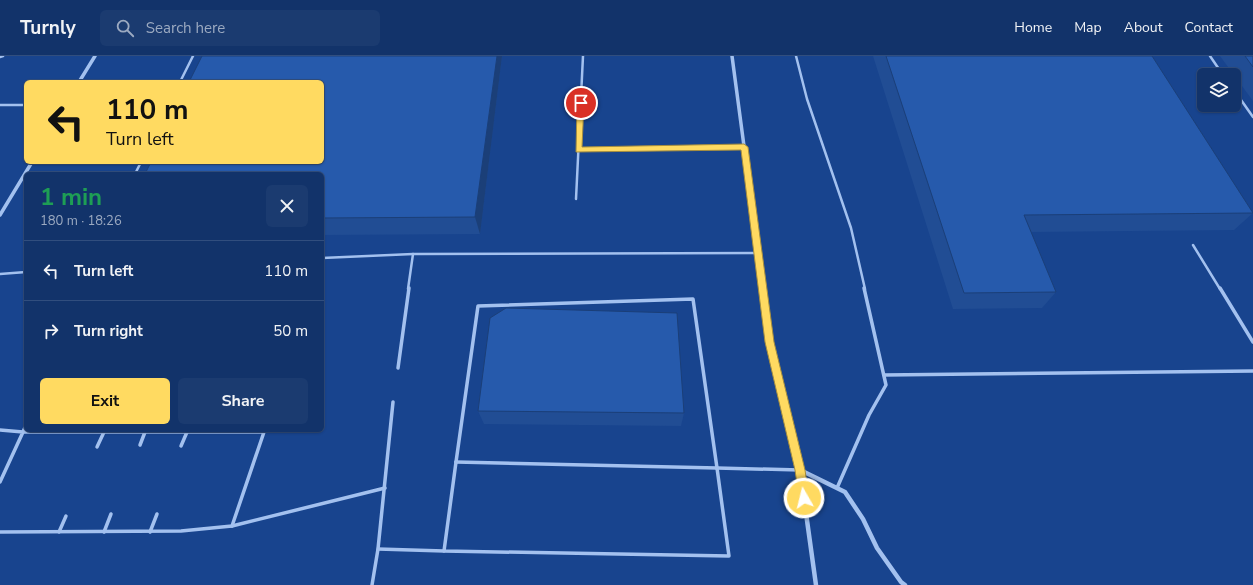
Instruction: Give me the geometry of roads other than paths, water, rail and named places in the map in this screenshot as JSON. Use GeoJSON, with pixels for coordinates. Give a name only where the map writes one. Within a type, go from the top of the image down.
{"type":"FeatureCollection","features":[{"type":"Feature","properties":{"kind":"street"},"geometry":{"type":"LineString","coordinates":[[80,80],[95,56]]}},
{"type":"Feature","properties":{"kind":"street"},"geometry":{"type":"LineString","coordinates":[[732,56],[770,342],[800,470],[816,585]]}},
{"type":"Feature","properties":{"kind":"street"},"geometry":{"type":"LineString","coordinates":[[0,215],[24,175]]}},
{"type":"Feature","properties":{"kind":"street"},"geometry":{"type":"LineString","coordinates":[[800,470],[845,492],[863,519],[877,548],[901,582],[905,585]]}},
{"type":"Feature","properties":{"kind":"lane"},"geometry":{"type":"LineString","coordinates":[[181,80],[192,56]]}},
{"type":"Feature","properties":{"kind":"lane"},"geometry":{"type":"LineString","coordinates":[[576,199],[583,56]]}},
{"type":"Feature","properties":{"kind":"lane"},"geometry":{"type":"LineString","coordinates":[[796,56],[807,99],[851,228],[886,385],[869,415],[837,488]]}},
{"type":"Feature","properties":{"kind":"lane"},"geometry":{"type":"LineString","coordinates":[[1210,56],[1218,68]]}},
{"type":"Feature","properties":{"kind":"lane"},"geometry":{"type":"LineString","coordinates":[[1241,100],[1253,117]]}},
{"type":"Feature","properties":{"kind":"lane"},"geometry":{"type":"LineString","coordinates":[[0,104],[24,104]]}},
{"type":"Feature","properties":{"kind":"lane"},"geometry":{"type":"LineString","coordinates":[[578,150],[744,147]]}},
{"type":"Feature","properties":{"kind":"lane"},"geometry":{"type":"LineString","coordinates":[[1193,244],[1253,342]]}},
{"type":"Feature","properties":{"kind":"lane"},"geometry":{"type":"LineString","coordinates":[[324,258],[413,254],[758,253]]}},
{"type":"Feature","properties":{"kind":"lane"},"geometry":{"type":"LineString","coordinates":[[398,368],[413,254]]}},
{"type":"Feature","properties":{"kind":"lane"},"geometry":{"type":"LineString","coordinates":[[0,274],[24,272]]}},
{"type":"Feature","properties":{"kind":"lane"},"geometry":{"type":"LineString","coordinates":[[378,549],[444,551],[729,556],[693,299],[478,306],[444,551]]}},
{"type":"Feature","properties":{"kind":"lane"},"geometry":{"type":"LineString","coordinates":[[884,375],[1253,371]]}},
{"type":"Feature","properties":{"kind":"lane"},"geometry":{"type":"LineString","coordinates":[[372,585],[385,488],[393,402]]}},
{"type":"Feature","properties":{"kind":"lane"},"geometry":{"type":"LineString","coordinates":[[0,430],[23,432],[187,432],[181,446]]}},
{"type":"Feature","properties":{"kind":"lane"},"geometry":{"type":"LineString","coordinates":[[0,482],[23,432]]}},
{"type":"Feature","properties":{"kind":"lane"},"geometry":{"type":"LineString","coordinates":[[97,447],[104,432]]}},
{"type":"Feature","properties":{"kind":"lane"},"geometry":{"type":"LineString","coordinates":[[140,445],[145,432]]}},
{"type":"Feature","properties":{"kind":"lane"},"geometry":{"type":"LineString","coordinates":[[232,526],[264,432]]}},
{"type":"Feature","properties":{"kind":"lane"},"geometry":{"type":"LineString","coordinates":[[456,462],[800,470]]}},
{"type":"Feature","properties":{"kind":"lane"},"geometry":{"type":"LineString","coordinates":[[0,532],[150,532],[181,531],[232,526],[385,488]]}},
{"type":"Feature","properties":{"kind":"lane"},"geometry":{"type":"LineString","coordinates":[[104,532],[111,514]]}},
{"type":"Feature","properties":{"kind":"lane"},"geometry":{"type":"LineString","coordinates":[[150,532],[157,514]]}},
{"type":"Feature","properties":{"kind":"lane"},"geometry":{"type":"LineString","coordinates":[[59,532],[66,516]]}}]}
